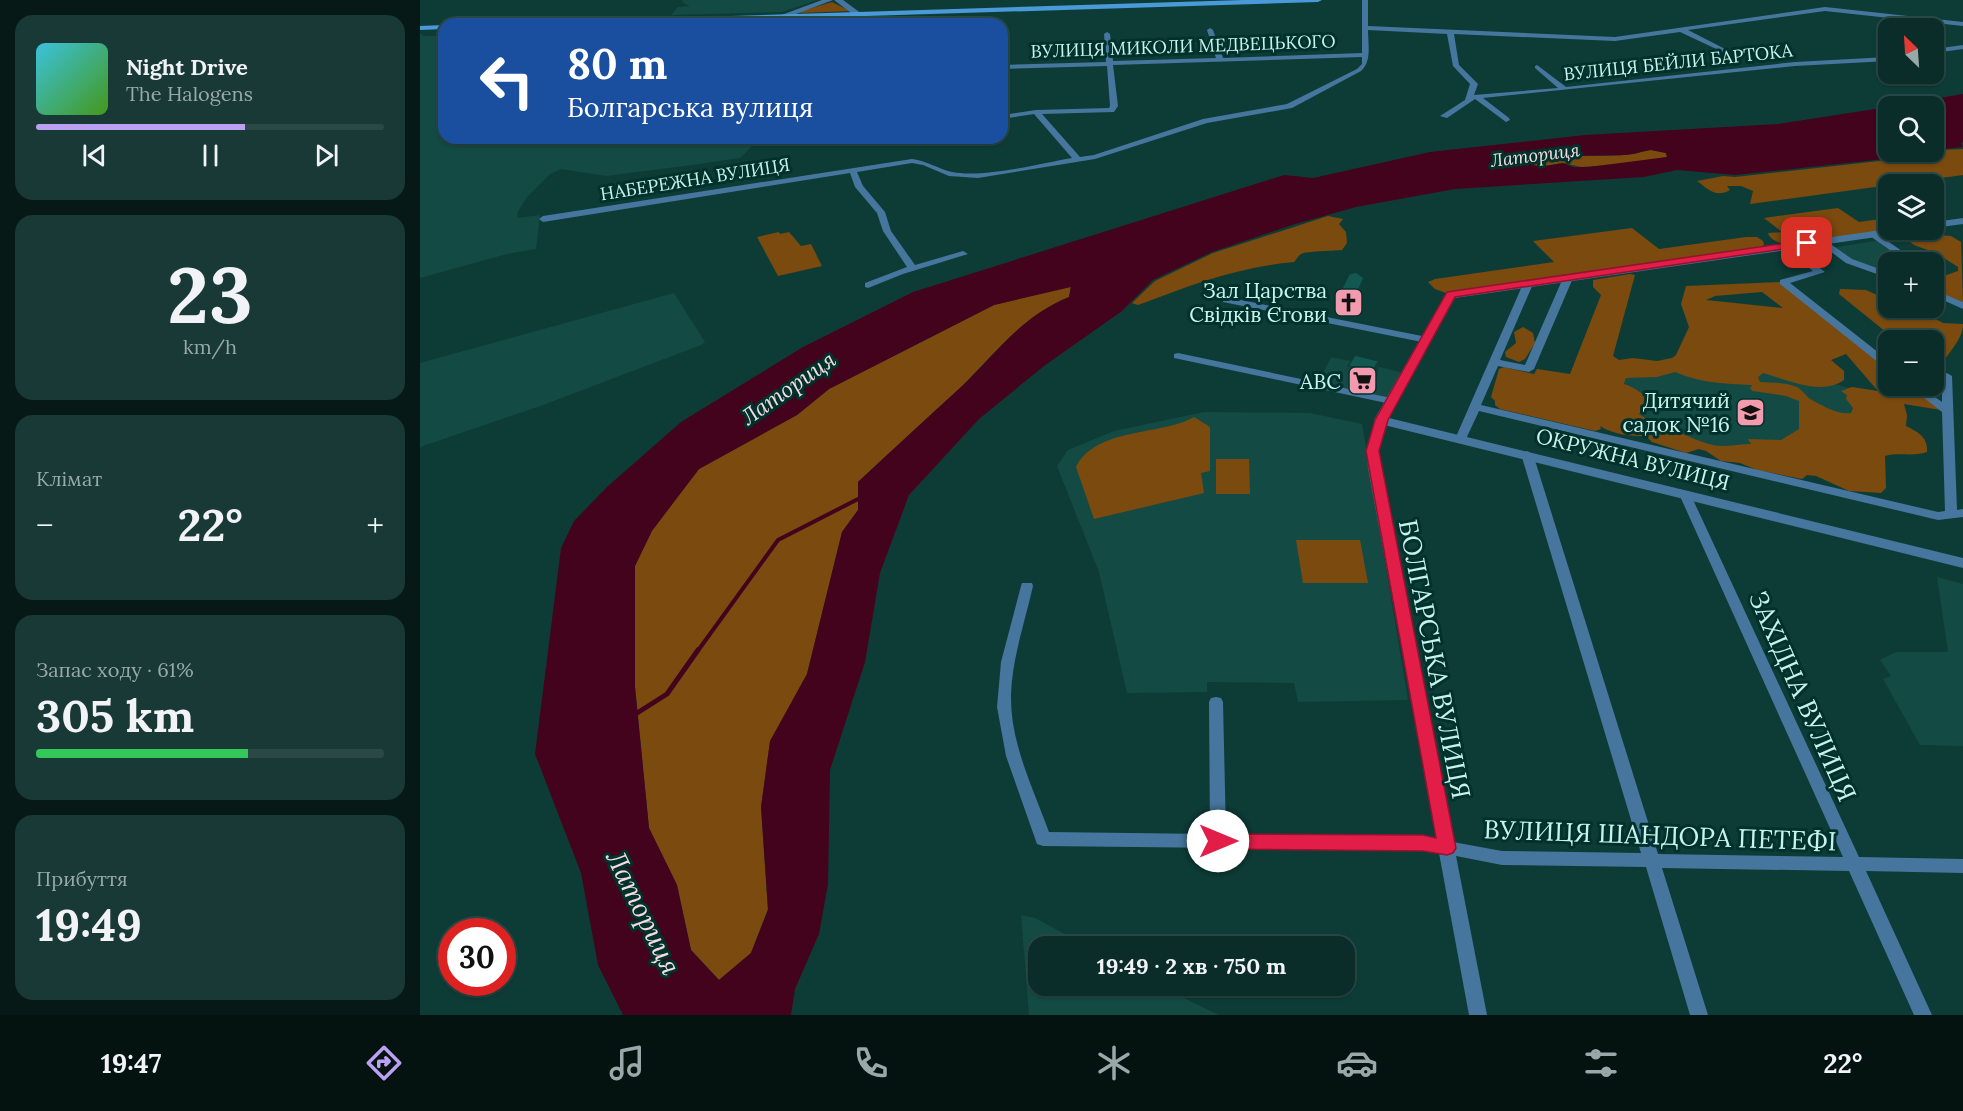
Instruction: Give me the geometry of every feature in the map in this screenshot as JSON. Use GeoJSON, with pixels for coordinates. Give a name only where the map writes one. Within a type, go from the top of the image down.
{"type":"FeatureCollection","features":[{"type":"Feature","properties":{"kind":"main road"},"geometry":{"type":"LineString","coordinates":[[745,18],[1103,3],[1318,0]]}},
{"type":"Feature","properties":{"kind":"main road"},"geometry":{"type":"LineString","coordinates":[[420,28],[438,27]]}},
{"type":"Feature","properties":{"kind":"street"},"geometry":{"type":"LineString","coordinates":[[780,17],[829,0]]}},
{"type":"Feature","properties":{"kind":"street"},"geometry":{"type":"LineString","coordinates":[[838,0],[858,15]]}},
{"type":"Feature","properties":{"kind":"street"},"geometry":{"type":"LineString","coordinates":[[1365,0],[1366,55]]}},
{"type":"Feature","properties":{"kind":"street"},"geometry":{"type":"LineString","coordinates":[[1366,28],[1615,39],[1817,9],[1890,19],[1963,24]]}},
{"type":"Feature","properties":{"kind":"street"},"geometry":{"type":"LineString","coordinates":[[1210,30],[1220,60]]}},
{"type":"Feature","properties":{"kind":"street"},"geometry":{"type":"LineString","coordinates":[[1682,30],[1727,52]]}},
{"type":"Feature","properties":{"kind":"street"},"geometry":{"type":"LineString","coordinates":[[1450,32],[1456,66],[1474,84],[1474,97]]}},
{"type":"Feature","properties":{"kind":"street"},"geometry":{"type":"LineString","coordinates":[[1008,116],[1036,112],[1112,110],[1114,106],[1107,34]]}},
{"type":"Feature","properties":{"kind":"street"},"geometry":{"type":"LineString","coordinates":[[1944,50],[1963,47]]}},
{"type":"Feature","properties":{"kind":"street","name":"ВУЛИЦЯ МИКОЛИ МЕДВЕЦЬКОГО"},"geometry":{"type":"LineString","coordinates":[[1008,67],[1366,55]]}},
{"type":"Feature","properties":{"kind":"street","name":"НАБЕРЕЖНА ВУЛИЦЯ"},"geometry":{"type":"LineString","coordinates":[[543,219],[912,161],[925,163],[949,174],[978,176],[1078,160],[1107,154],[1206,121],[1289,106],[1359,70],[1365,64],[1366,55]]}},
{"type":"Feature","properties":{"kind":"street","name":"ВУЛИЦЯ БЕЙЛИ БАРТОКА"},"geometry":{"type":"LineString","coordinates":[[1474,97],[1795,64],[1878,60]]}},
{"type":"Feature","properties":{"kind":"street"},"geometry":{"type":"LineString","coordinates":[[1537,67],[1564,89]]}},
{"type":"Feature","properties":{"kind":"street"},"geometry":{"type":"LineString","coordinates":[[1444,116],[1474,97]]}},
{"type":"Feature","properties":{"kind":"street"},"geometry":{"type":"LineString","coordinates":[[1474,97],[1506,120]]}},
{"type":"Feature","properties":{"kind":"street"},"geometry":{"type":"LineString","coordinates":[[1036,112],[1078,160]]}},
{"type":"Feature","properties":{"kind":"street"},"geometry":{"type":"LineString","coordinates":[[853,171],[859,187],[881,212],[887,231],[913,268]]}},
{"type":"Feature","properties":{"kind":"street"},"geometry":{"type":"LineString","coordinates":[[1944,224],[1963,221]]}},
{"type":"Feature","properties":{"kind":"street"},"geometry":{"type":"LineString","coordinates":[[1382,420],[1451,295],[1878,233]]}},
{"type":"Feature","properties":{"kind":"street"},"geometry":{"type":"LineString","coordinates":[[1872,234],[1897,252]]}},
{"type":"Feature","properties":{"kind":"street"},"geometry":{"type":"LineString","coordinates":[[1822,241],[1849,261],[1878,271]]}},
{"type":"Feature","properties":{"kind":"street"},"geometry":{"type":"LineString","coordinates":[[1787,246],[1820,272],[1783,282],[1878,357]]}},
{"type":"Feature","properties":{"kind":"street"},"geometry":{"type":"LineString","coordinates":[[868,285],[913,268],[963,254]]}},
{"type":"Feature","properties":{"kind":"street"},"geometry":{"type":"LineString","coordinates":[[1496,362],[1529,369],[1568,278]]}},
{"type":"Feature","properties":{"kind":"street"},"geometry":{"type":"LineString","coordinates":[[1461,439],[1477,407],[1528,284]]}},
{"type":"Feature","properties":{"kind":"street"},"geometry":{"type":"LineString","coordinates":[[1944,297],[1963,306]]}},
{"type":"Feature","properties":{"kind":"street"},"geometry":{"type":"LineString","coordinates":[[1226,300],[1427,340]]}},
{"type":"Feature","properties":{"kind":"street"},"geometry":{"type":"LineString","coordinates":[[1178,356],[1391,401]]}},
{"type":"Feature","properties":{"kind":"street"},"geometry":{"type":"LineString","coordinates":[[1477,407],[1938,516],[1957,513],[1947,411],[1947,376]]}},
{"type":"Feature","properties":{"kind":"street"},"geometry":{"type":"LineString","coordinates":[[1927,396],[1947,411]]}},
{"type":"Feature","properties":{"kind":"street","name":"ОКРУЖНА ВУЛИЦЯ"},"geometry":{"type":"LineString","coordinates":[[1382,420],[1963,563]]}},
{"type":"Feature","properties":{"kind":"street","name":"БОЛГАРСЬКА ВУЛИЦЯ"},"geometry":{"type":"LineString","coordinates":[[1382,420],[1372,451],[1374,468],[1478,1015]]}},
{"type":"Feature","properties":{"kind":"street"},"geometry":{"type":"LineString","coordinates":[[1527,454],[1698,1015]]}},
{"type":"Feature","properties":{"kind":"street","name":"ЗАХІДНА ВУЛИЦЯ"},"geometry":{"type":"LineString","coordinates":[[1686,494],[1923,1015]]}},
{"type":"Feature","properties":{"kind":"street","name":"ВУЛИЦЯ ШАНДОРА ПЕТЕФІ"},"geometry":{"type":"LineString","coordinates":[[1028,586],[1006,679],[1004,706],[1007,734],[1043,839],[1423,843],[1502,858],[1963,867]]}},
{"type":"Feature","properties":{"kind":"street"},"geometry":{"type":"LineString","coordinates":[[1215,702],[1218,841]]}},
{"type":"Feature","properties":{"kind":"shaded area"},"geometry":{"type":"Polygon","coordinates":[[[683,0],[817,0],[782,12],[671,15],[678,7],[690,6],[682,2],[683,0]]]}},
{"type":"Feature","properties":{"kind":"shaded area"},"geometry":{"type":"Polygon","coordinates":[[[832,2],[850,11],[800,13],[802,11],[832,2]]]}},
{"type":"Feature","properties":{"kind":"shaded area"},"geometry":{"type":"Polygon","coordinates":[[[420,34],[423,34],[421,36],[438,36],[438,144],[754,144],[740,158],[692,165],[606,176],[561,169],[550,174],[527,197],[517,213],[518,218],[540,215],[536,249],[507,254],[420,278],[420,34]]]}},
{"type":"Feature","properties":{"kind":"shaded area"},"geometry":{"type":"Polygon","coordinates":[[[1963,149],[1963,175],[1944,178],[1944,174],[1878,174],[1878,187],[1750,204],[1753,191],[1741,186],[1727,186],[1730,190],[1717,193],[1697,181],[1723,176],[1735,177],[1878,161],[1944,162],[1944,150],[1963,149]]]}},
{"type":"Feature","properties":{"kind":"shaded area"},"geometry":{"type":"Polygon","coordinates":[[[1651,150],[1666,153],[1667,157],[1625,164],[1581,167],[1563,163],[1539,167],[1531,164],[1550,158],[1627,155],[1651,150]]]}},
{"type":"Feature","properties":{"kind":"shaded area"},"geometry":{"type":"Polygon","coordinates":[[[1838,208],[1859,222],[1878,219],[1878,234],[1791,245],[1777,242],[1772,238],[1768,233],[1782,232],[1764,218],[1838,208]]]}},
{"type":"Feature","properties":{"kind":"shaded area"},"geometry":{"type":"Polygon","coordinates":[[[1328,216],[1343,219],[1339,224],[1346,232],[1347,243],[1342,250],[1304,253],[1294,262],[1253,268],[1196,284],[1138,305],[1132,303],[1155,281],[1213,253],[1328,216]]]}},
{"type":"Feature","properties":{"kind":"shaded area"},"geometry":{"type":"Polygon","coordinates":[[[1632,228],[1659,249],[1746,237],[1757,237],[1763,241],[1764,245],[1756,251],[1451,295],[1435,289],[1428,282],[1435,279],[1554,262],[1533,241],[1632,228]]]}},
{"type":"Feature","properties":{"kind":"shaded area"},"geometry":{"type":"Polygon","coordinates":[[[779,232],[780,234],[789,232],[801,246],[811,244],[822,266],[778,276],[757,237],[779,232]]]}},
{"type":"Feature","properties":{"kind":"shaded area"},"geometry":{"type":"Polygon","coordinates":[[[1944,235],[1951,236],[1961,242],[1963,302],[1944,295],[1944,276],[1958,271],[1958,267],[1944,258],[1944,252],[1933,252],[1909,241],[1944,240],[1944,235]]]}},
{"type":"Feature","properties":{"kind":"shaded area"},"geometry":{"type":"Polygon","coordinates":[[[1881,240],[1898,252],[1878,252],[1878,272],[1859,266],[1831,248],[1881,240]]]}},
{"type":"Feature","properties":{"kind":"shaded area"},"geometry":{"type":"Polygon","coordinates":[[[1635,275],[1613,356],[1619,360],[1633,358],[1657,361],[1676,355],[1689,327],[1681,304],[1686,286],[1783,282],[1878,357],[1878,391],[1878,396],[1927,396],[1947,411],[1904,404],[1907,415],[1906,426],[1924,439],[1927,452],[1885,456],[1886,488],[1881,493],[1849,491],[1816,476],[1807,475],[1802,479],[1757,470],[1740,463],[1721,461],[1699,449],[1686,453],[1652,442],[1646,436],[1622,434],[1600,426],[1601,429],[1595,431],[1500,409],[1491,397],[1499,369],[1504,367],[1534,374],[1537,369],[1570,374],[1601,295],[1593,287],[1593,280],[1635,275]],[[1762,292],[1715,296],[1706,300],[1783,308],[1762,292]],[[1846,354],[1831,360],[1844,371],[1844,380],[1835,385],[1815,387],[1763,373],[1758,377],[1760,382],[1793,385],[1810,399],[1841,413],[1851,413],[1853,408],[1846,399],[1847,395],[1841,391],[1852,387],[1878,391],[1846,354]],[[1675,372],[1657,377],[1626,378],[1624,384],[1639,391],[1649,403],[1639,414],[1645,418],[1644,425],[1666,428],[1712,445],[1722,446],[1751,444],[1748,439],[1781,440],[1799,429],[1799,401],[1786,396],[1753,391],[1750,389],[1752,385],[1703,381],[1675,372]]]}},
{"type":"Feature","properties":{"kind":"shaded area"},"geometry":{"type":"Polygon","coordinates":[[[1071,286],[1069,297],[1037,314],[1023,325],[960,388],[858,482],[858,510],[842,532],[807,674],[770,742],[761,807],[768,909],[751,953],[719,980],[691,950],[677,885],[649,828],[635,687],[635,566],[652,530],[699,469],[797,415],[829,389],[994,305],[1071,286]]]}},
{"type":"Feature","properties":{"kind":"shaded area"},"geometry":{"type":"Polygon","coordinates":[[[1840,289],[1866,290],[1878,295],[1878,318],[1934,318],[1943,323],[1963,324],[1962,331],[1944,361],[1944,330],[1884,330],[1839,294],[1840,289]]]}},
{"type":"Feature","properties":{"kind":"shaded area"},"geometry":{"type":"Polygon","coordinates":[[[674,293],[705,342],[701,345],[543,405],[420,447],[420,363],[674,293]]]}},
{"type":"Feature","properties":{"kind":"shaded area"},"geometry":{"type":"Polygon","coordinates":[[[1523,327],[1533,333],[1535,343],[1525,359],[1519,362],[1506,357],[1505,352],[1516,343],[1514,332],[1523,327]]]}},
{"type":"Feature","properties":{"kind":"shaded area","name":"Дитячий садок №16"},"geometry":{"type":"Polygon","coordinates":[[[1736,352],[1886,400],[1882,488],[1613,425],[1626,378],[1736,352]]]}},
{"type":"Feature","properties":{"kind":"shaded area"},"geometry":{"type":"Polygon","coordinates":[[[1331,357],[1403,373],[1387,398],[1318,384],[1331,357]]]}},
{"type":"Feature","properties":{"kind":"shaded area"},"geometry":{"type":"Polygon","coordinates":[[[1204,412],[1310,413],[1362,424],[1408,700],[1298,702],[1294,683],[1207,682],[1207,692],[1127,693],[1099,572],[1057,466],[1068,450],[1114,431],[1204,412]]]}},
{"type":"Feature","properties":{"kind":"shaded area"},"geometry":{"type":"Polygon","coordinates":[[[1194,417],[1210,427],[1210,471],[1201,473],[1204,493],[1094,519],[1076,467],[1085,454],[1113,439],[1180,423],[1194,417]]]}},
{"type":"Feature","properties":{"kind":"shaded area"},"geometry":{"type":"Polygon","coordinates":[[[1216,459],[1249,459],[1250,494],[1216,494],[1216,459]]]}},
{"type":"Feature","properties":{"kind":"shaded area"},"geometry":{"type":"Polygon","coordinates":[[[1296,540],[1360,540],[1368,583],[1303,583],[1296,540]]]}},
{"type":"Feature","properties":{"kind":"shaded area"},"geometry":{"type":"Polygon","coordinates":[[[1937,577],[1963,584],[1963,746],[1920,745],[1883,679],[1891,676],[1880,660],[1896,652],[1948,652],[1937,577]]]}},
{"type":"Feature","properties":{"kind":"shaded area"},"geometry":{"type":"Polygon","coordinates":[[[1021,915],[1035,918],[1068,936],[1028,936],[1028,996],[1180,996],[1219,1015],[1029,1015],[1021,915]]]}},
{"type":"Feature","properties":{"kind":"water"},"geometry":{"type":"Polygon","coordinates":[[[1963,94],[1963,142],[1961,143],[1963,147],[1944,149],[1944,97],[1963,94]]]}},
{"type":"Feature","properties":{"kind":"water"},"geometry":{"type":"Polygon","coordinates":[[[1878,109],[1878,160],[1735,175],[1677,170],[1644,177],[1455,189],[1356,207],[1292,225],[1212,252],[1153,280],[1122,311],[1044,366],[979,419],[909,495],[880,573],[865,662],[830,770],[828,884],[819,934],[795,989],[791,1015],[623,1015],[598,965],[581,873],[535,754],[561,548],[574,521],[607,487],[681,422],[803,347],[913,292],[1284,175],[1313,178],[1430,152],[1585,135],[1778,124],[1878,109]],[[1651,150],[1627,155],[1562,157],[1531,164],[1539,167],[1563,163],[1573,167],[1589,167],[1667,157],[1666,153],[1651,150]],[[1071,287],[994,305],[829,389],[797,415],[699,469],[652,531],[635,566],[635,687],[649,828],[677,885],[691,950],[719,980],[751,953],[768,910],[761,807],[770,741],[807,674],[842,532],[858,510],[858,482],[960,388],[1023,325],[1052,305],[1069,297],[1071,287]]]}},
{"type":"Feature","properties":{"kind":"building"},"geometry":{"type":"Polygon","coordinates":[[[1356,272],[1364,278],[1352,304],[1336,301],[1349,274],[1356,272]]]}},
{"type":"Feature","properties":{"kind":"building"},"geometry":{"type":"Polygon","coordinates":[[[1355,355],[1379,361],[1372,372],[1348,366],[1355,355]]]}},
{"type":"Feature","properties":{"kind":"waterway","name":"Латориця"},"geometry":{"type":"LineString","coordinates":[[697,652],[778,540],[862,497]]}},
{"type":"Feature","properties":{"kind":"waterway","name":"Латориця"},"geometry":{"type":"LineString","coordinates":[[634,715],[667,694],[698,650]]}},
{"type":"Feature","properties":{"kind":"place","name":"Зал Царства Свідків Єгови"},"geometry":{"type":"Point","coordinates":[1348,302]}},
{"type":"Feature","properties":{"kind":"place","name":"ABC"},"geometry":{"type":"Point","coordinates":[1362,381]}},
{"type":"Feature","properties":{"kind":"place","name":"Дитячий садок №16"},"geometry":{"type":"Point","coordinates":[1751,412]}},
{"type":"Feature","properties":{"kind":"route"},"geometry":{"type":"LineString","coordinates":[[1218,841],[1423,843],[1447,848],[1372,451],[1375,438],[1391,401],[1451,295],[1807,243]]}}]}
